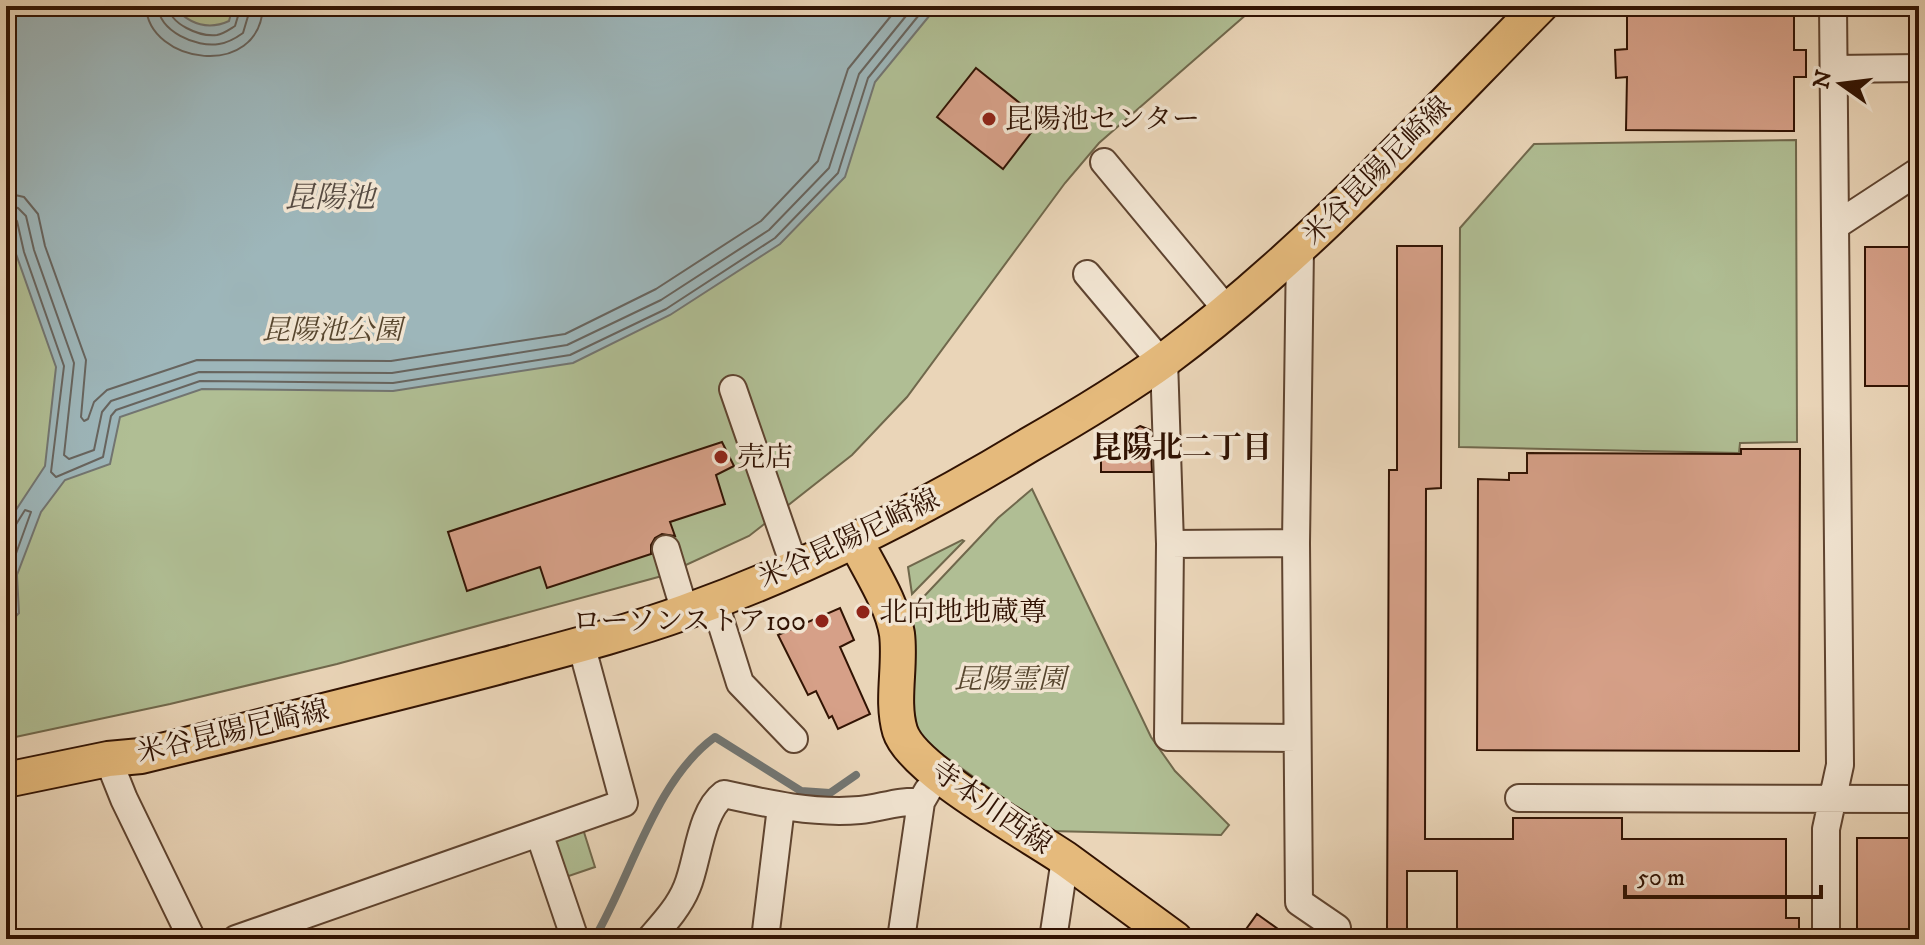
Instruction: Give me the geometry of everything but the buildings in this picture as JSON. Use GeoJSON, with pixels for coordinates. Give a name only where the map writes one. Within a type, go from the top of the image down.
{"type":"FeatureCollection","features":[{"type":"Feature","properties":{"kind":"main road","name":"米谷昆陽尼崎線"},"geometry":{"type":"LineString","coordinates":[[6,780],[108,759],[141,756],[581,644],[699,606],[795,568],[855,540],[998,464],[1094,407],[1162,361],[1300,248],[1376,176],[1540,6]]}},
{"type":"Feature","properties":{"kind":"main road","name":"寺本川西線"},"geometry":{"type":"LineString","coordinates":[[855,540],[894,620],[900,733],[929,788],[1065,859],[1175,939]]}},
{"type":"Feature","properties":{"kind":"street"},"geometry":{"type":"LineString","coordinates":[[1826,939],[1826,829],[1840,765],[1833,6]]}},
{"type":"Feature","properties":{"kind":"street"},"geometry":{"type":"LineString","coordinates":[[1834,69],[1919,68]]}},
{"type":"Feature","properties":{"kind":"street"},"geometry":{"type":"LineString","coordinates":[[1104,162],[1227,310]]}},
{"type":"Feature","properties":{"kind":"street"},"geometry":{"type":"LineString","coordinates":[[1835,226],[1919,171]]}},
{"type":"Feature","properties":{"kind":"street"},"geometry":{"type":"LineString","coordinates":[[1300,248],[1296,543],[1299,902],[1335,930]]}},
{"type":"Feature","properties":{"kind":"street"},"geometry":{"type":"LineString","coordinates":[[1087,274],[1162,361],[1170,544],[1168,737],[1297,738]]}},
{"type":"Feature","properties":{"kind":"street"},"geometry":{"type":"LineString","coordinates":[[733,389],[795,568]]}},
{"type":"Feature","properties":{"kind":"street"},"geometry":{"type":"LineString","coordinates":[[1170,544],[1296,543]]}},
{"type":"Feature","properties":{"kind":"street"},"geometry":{"type":"LineString","coordinates":[[666,549],[740,683],[749,709],[794,739]]}},
{"type":"Feature","properties":{"kind":"street"},"geometry":{"type":"LineString","coordinates":[[236,939],[624,803],[581,644]]}},
{"type":"Feature","properties":{"kind":"street"},"geometry":{"type":"LineString","coordinates":[[108,759],[124,799],[192,939]]}},
{"type":"Feature","properties":{"kind":"street"},"geometry":{"type":"LineString","coordinates":[[650,939],[685,893],[702,830],[724,794],[781,807],[862,810],[904,800],[929,788]]}},
{"type":"Feature","properties":{"kind":"street"},"geometry":{"type":"LineString","coordinates":[[901,939],[929,788]]}},
{"type":"Feature","properties":{"kind":"street"},"geometry":{"type":"LineString","coordinates":[[1519,798],[1919,799]]}},
{"type":"Feature","properties":{"kind":"street"},"geometry":{"type":"LineString","coordinates":[[765,939],[781,807]]}},
{"type":"Feature","properties":{"kind":"street"},"geometry":{"type":"LineString","coordinates":[[539,833],[575,939]]}},
{"type":"Feature","properties":{"kind":"street"},"geometry":{"type":"LineString","coordinates":[[1053,939],[1065,859]]}},
{"type":"Feature","properties":{"kind":"green space","name":"昆陽池公園"},"geometry":{"type":"Polygon","coordinates":[[[6,6],[1256,6],[1099,143],[1065,183],[907,397],[852,455],[749,536],[662,576],[337,664],[6,739],[6,6]]]}},
{"type":"Feature","properties":{"kind":"green space"},"geometry":{"type":"Polygon","coordinates":[[[1796,140],[1797,442],[1740,443],[1739,453],[1459,447],[1460,228],[1534,144],[1796,140]]]}},
{"type":"Feature","properties":{"kind":"green space","name":"昆陽霊園"},"geometry":{"type":"Polygon","coordinates":[[[1032,489],[1151,737],[1175,771],[1229,825],[1221,835],[1049,831],[922,740],[908,708],[914,607],[998,518],[1032,489]]]}},
{"type":"Feature","properties":{"kind":"green space"},"geometry":{"type":"Polygon","coordinates":[[[964,541],[912,594],[908,567],[964,541]]]}},
{"type":"Feature","properties":{"kind":"green space"},"geometry":{"type":"Polygon","coordinates":[[[583,829],[595,867],[560,879],[550,840],[583,829]]]}},
{"type":"Feature","properties":{"kind":"water","name":"昆陽池"},"geometry":{"type":"Polygon","coordinates":[[[6,6],[173,6],[192,21],[213,25],[229,21],[233,6],[965,6],[930,15],[875,82],[845,177],[780,244],[670,315],[573,363],[393,391],[202,389],[120,417],[110,464],[65,480],[41,512],[17,575],[19,613],[6,626],[6,525],[45,466],[56,367],[16,254],[6,205],[6,6]]]}},
{"type":"Feature","properties":{"kind":"waterway"},"geometry":{"type":"LineString","coordinates":[[594,939],[660,803],[694,755],[715,737],[801,791],[830,793],[856,775]]}},
{"type":"Feature","properties":{"kind":"place","name":"昆陽池センター"},"geometry":{"type":"Point","coordinates":[989,119]}},
{"type":"Feature","properties":{"kind":"place","name":"売店"},"geometry":{"type":"Point","coordinates":[721,457]}},
{"type":"Feature","properties":{"kind":"place","name":"北向地地蔵尊"},"geometry":{"type":"Point","coordinates":[863,612]}},
{"type":"Feature","properties":{"kind":"place","name":"ローソンストア100"},"geometry":{"type":"Point","coordinates":[822,621]}},
{"type":"Feature","properties":{"kind":"district","name":"昆陽北二丁目"},"geometry":{"type":"Point","coordinates":[1182,448]}}]}
